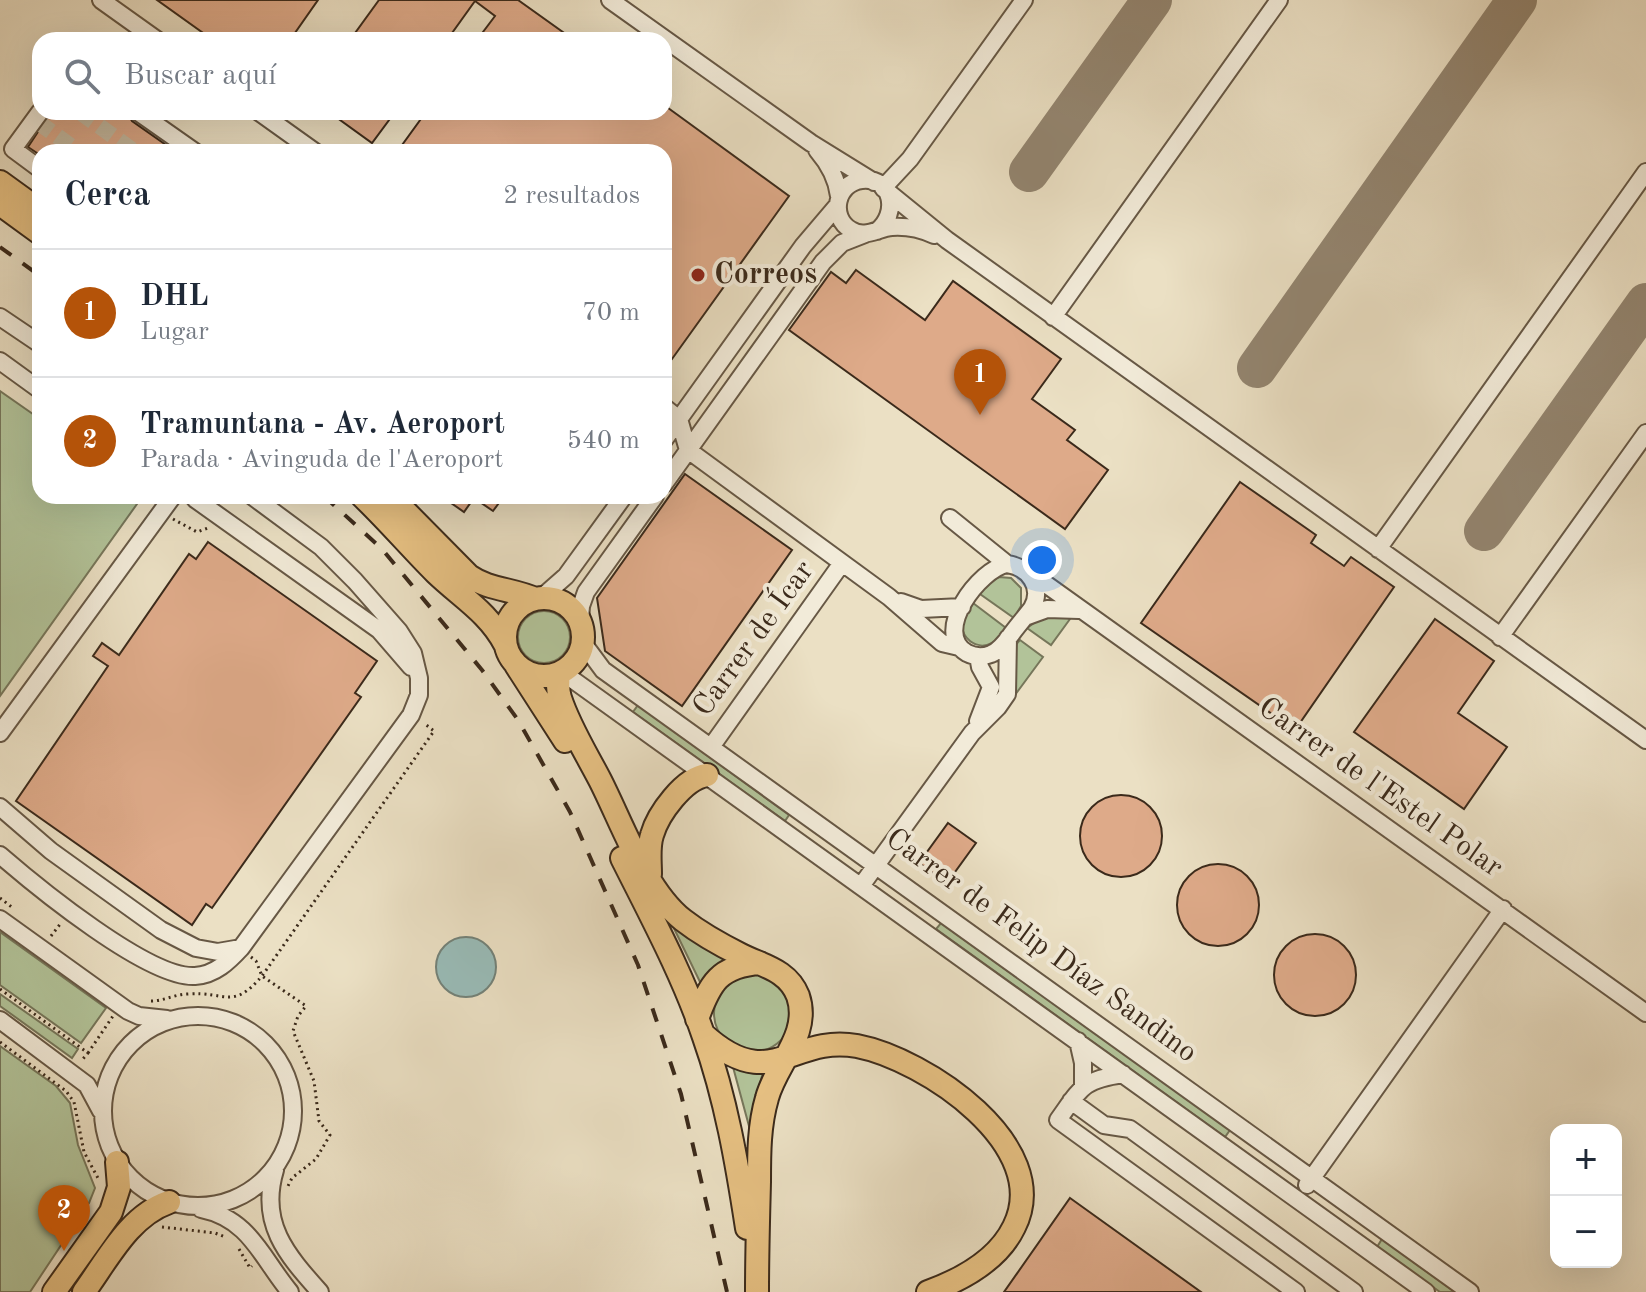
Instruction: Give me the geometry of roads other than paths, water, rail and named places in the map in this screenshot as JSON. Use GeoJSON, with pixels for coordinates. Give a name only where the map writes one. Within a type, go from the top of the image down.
{"type":"FeatureCollection","features":[{"type":"Feature","properties":{"kind":"main road"},"geometry":{"type":"LineString","coordinates":[[0,182],[32,205]]}},
{"type":"Feature","properties":{"kind":"main road"},"geometry":{"type":"LineString","coordinates":[[0,204],[32,227]]}},
{"type":"Feature","properties":{"kind":"main road"},"geometry":{"type":"LineString","coordinates":[[370,504],[497,629],[516,665],[571,751],[669,954],[700,1026],[734,1144],[756,1292]]}},
{"type":"Feature","properties":{"kind":"main road"},"geometry":{"type":"LineString","coordinates":[[398,504],[469,576],[485,585],[564,603],[582,632],[574,663],[561,673],[538,676],[516,665]]}},
{"type":"Feature","properties":{"kind":"main road"},"geometry":{"type":"LineString","coordinates":[[505,644],[505,629],[510,617],[522,604],[538,598]]}},
{"type":"Feature","properties":{"kind":"main road"},"geometry":{"type":"LineString","coordinates":[[561,673],[557,686],[568,718],[650,879],[669,907],[683,920],[786,978],[793,986],[800,1006],[799,1027],[787,1059],[771,1086],[762,1119],[756,1292]]}},
{"type":"Feature","properties":{"kind":"main road"},"geometry":{"type":"LineString","coordinates":[[650,879],[650,847],[660,817],[692,780],[707,775]]}},
{"type":"Feature","properties":{"kind":"main road"},"geometry":{"type":"LineString","coordinates":[[700,1026],[709,989],[723,973],[739,965],[761,963]]}},
{"type":"Feature","properties":{"kind":"main road"},"geometry":{"type":"LineString","coordinates":[[700,1026],[725,1052],[752,1062],[787,1059],[839,1044],[885,1054],[908,1064],[946,1088],[984,1120],[1006,1145],[1022,1180],[1021,1209],[1016,1224],[980,1265],[928,1292]]}},
{"type":"Feature","properties":{"kind":"main road"},"geometry":{"type":"LineString","coordinates":[[54,1292],[111,1212],[119,1187],[117,1162]]}},
{"type":"Feature","properties":{"kind":"main road"},"geometry":{"type":"LineString","coordinates":[[84,1292],[131,1226],[149,1212],[178,1204]]}},
{"type":"Feature","properties":{"kind":"street"},"geometry":{"type":"LineString","coordinates":[[101,0],[146,32]]}},
{"type":"Feature","properties":{"kind":"street"},"geometry":{"type":"LineString","coordinates":[[610,0],[655,32]]}},
{"type":"Feature","properties":{"kind":"street"},"geometry":{"type":"LineString","coordinates":[[879,185],[910,159],[1024,0]]}},
{"type":"Feature","properties":{"kind":"street"},"geometry":{"type":"LineString","coordinates":[[1053,317],[1279,0]]}},
{"type":"Feature","properties":{"kind":"street"},"geometry":{"type":"LineString","coordinates":[[672,44],[811,143],[879,185],[947,240],[1053,317],[1646,740]]}},
{"type":"Feature","properties":{"kind":"street"},"geometry":{"type":"LineString","coordinates":[[32,163],[13,149],[35,120]]}},
{"type":"Feature","properties":{"kind":"street"},"geometry":{"type":"LineString","coordinates":[[149,120],[184,144]]}},
{"type":"Feature","properties":{"kind":"street"},"geometry":{"type":"LineString","coordinates":[[270,120],[304,144]]}},
{"type":"Feature","properties":{"kind":"street"},"geometry":{"type":"LineString","coordinates":[[672,429],[781,277],[838,201],[850,184],[865,180],[879,185],[891,202],[888,220],[871,233],[849,229],[842,222],[838,201],[838,185],[831,169],[811,143]]}},
{"type":"Feature","properties":{"kind":"street"},"geometry":{"type":"LineString","coordinates":[[1378,549],[1646,172]]}},
{"type":"Feature","properties":{"kind":"street"},"geometry":{"type":"LineString","coordinates":[[672,473],[833,252],[853,238],[889,227],[921,230],[947,240]]}},
{"type":"Feature","properties":{"kind":"street"},"geometry":{"type":"LineString","coordinates":[[0,317],[32,339]]}},
{"type":"Feature","properties":{"kind":"street"},"geometry":{"type":"LineString","coordinates":[[0,361],[32,384]]}},
{"type":"Feature","properties":{"kind":"street"},"geometry":{"type":"LineString","coordinates":[[672,413],[679,419],[688,450],[889,597],[942,643],[978,656],[989,655],[999,650],[1033,605],[1036,593],[1034,580],[1026,570],[1007,564],[950,518]]}},
{"type":"Feature","properties":{"kind":"street"},"geometry":{"type":"LineString","coordinates":[[1500,637],[1646,433]]}},
{"type":"Feature","properties":{"kind":"street"},"geometry":{"type":"LineString","coordinates":[[0,733],[168,504]]}},
{"type":"Feature","properties":{"kind":"street"},"geometry":{"type":"LineString","coordinates":[[208,504],[379,630],[419,678]]}},
{"type":"Feature","properties":{"kind":"street"},"geometry":{"type":"LineString","coordinates":[[0,855],[70,911],[154,966],[176,975],[199,976],[217,970],[241,948],[411,715],[419,695],[419,678],[413,653],[399,631],[321,547],[263,504]]}},
{"type":"Feature","properties":{"kind":"street"},"geometry":{"type":"LineString","coordinates":[[538,598],[566,576],[618,504]]}},
{"type":"Feature","properties":{"kind":"street"},"geometry":{"type":"LineString","coordinates":[[582,632],[579,613],[586,592],[649,504]]}},
{"type":"Feature","properties":{"kind":"street","name":"Carrer de Ícar"},"geometry":{"type":"LineString","coordinates":[[711,747],[842,563]]}},
{"type":"Feature","properties":{"kind":"street"},"geometry":{"type":"LineString","coordinates":[[959,647],[953,626],[962,607],[987,572],[1007,564]]}},
{"type":"Feature","properties":{"kind":"street","name":"Carrer de l'Estel Polar"},"geometry":{"type":"LineString","coordinates":[[1026,570],[1646,1013]]}},
{"type":"Feature","properties":{"kind":"street"},"geometry":{"type":"LineString","coordinates":[[889,597],[921,609],[962,607]]}},
{"type":"Feature","properties":{"kind":"street"},"geometry":{"type":"LineString","coordinates":[[1025,617],[1047,609],[1080,610]]}},
{"type":"Feature","properties":{"kind":"street","name":"Carrer de Felip Díaz Sandino"},"geometry":{"type":"LineString","coordinates":[[582,632],[603,670],[1470,1292]]}},
{"type":"Feature","properties":{"kind":"street"},"geometry":{"type":"LineString","coordinates":[[861,886],[972,733],[1007,694],[1008,638]]}},
{"type":"Feature","properties":{"kind":"street"},"geometry":{"type":"LineString","coordinates":[[972,733],[986,706],[991,687],[980,667],[978,656]]}},
{"type":"Feature","properties":{"kind":"street","name":"Carrer de Felip Díaz Sandino"},"geometry":{"type":"LineString","coordinates":[[561,673],[1426,1292]]}},
{"type":"Feature","properties":{"kind":"street"},"geometry":{"type":"LineString","coordinates":[[0,807],[51,851],[161,930],[194,947],[218,952],[241,948]]}},
{"type":"Feature","properties":{"kind":"street"},"geometry":{"type":"LineString","coordinates":[[1298,1200],[1503,909]]}},
{"type":"Feature","properties":{"kind":"street"},"geometry":{"type":"LineString","coordinates":[[0,919],[139,1016],[153,1019],[198,1015],[231,1021],[260,1038],[281,1064],[288,1079],[294,1109],[290,1136],[276,1167],[268,1198],[272,1224],[291,1257],[320,1292]]}},
{"type":"Feature","properties":{"kind":"street"},"geometry":{"type":"LineString","coordinates":[[176,975],[186,968],[194,947]]}},
{"type":"Feature","properties":{"kind":"street"},"geometry":{"type":"LineString","coordinates":[[102,1117],[106,1086],[118,1058],[139,1036],[166,1021],[181,1017]]}},
{"type":"Feature","properties":{"kind":"street"},"geometry":{"type":"LineString","coordinates":[[0,1020],[87,1085],[98,1102],[110,1148],[117,1162],[140,1187],[178,1204],[220,1214],[245,1231],[290,1292]]}},
{"type":"Feature","properties":{"kind":"street"},"geometry":{"type":"LineString","coordinates":[[1078,1041],[1083,1063],[1083,1085]]}},
{"type":"Feature","properties":{"kind":"street"},"geometry":{"type":"LineString","coordinates":[[1123,1074],[1103,1077],[1083,1085],[1058,1120],[1296,1292]]}},
{"type":"Feature","properties":{"kind":"street"},"geometry":{"type":"LineString","coordinates":[[1071,1101],[1104,1125],[1130,1129],[1354,1292]]}},
{"type":"Feature","properties":{"kind":"street"},"geometry":{"type":"LineString","coordinates":[[178,1204],[218,1205],[233,1200],[259,1185],[276,1167]]}},
{"type":"Feature","properties":{"kind":"water"},"geometry":{"type":"Polygon","coordinates":[[[466,937],[477,939],[487,946],[494,956],[494,978],[487,988],[477,995],[466,997],[455,995],[445,988],[438,978],[436,967],[438,956],[445,946],[455,939],[466,937]]]}},
{"type":"Feature","properties":{"kind":"tunnel"},"geometry":{"type":"LineString","coordinates":[[91,120],[124,144]]}},
{"type":"Feature","properties":{"kind":"tunnel"},"geometry":{"type":"LineString","coordinates":[[38,122],[68,144]]}},
{"type":"Feature","properties":{"kind":"railway"},"geometry":{"type":"LineString","coordinates":[[0,247],[32,270]]}},
{"type":"Feature","properties":{"kind":"railway"},"geometry":{"type":"LineString","coordinates":[[333,504],[382,549],[482,670],[518,720],[570,812],[638,965],[681,1094],[727,1292]]}},
{"type":"Feature","properties":{"kind":"place","name":"Correos"},"geometry":{"type":"Point","coordinates":[698,275]}},
{"type":"Feature","properties":{"kind":"place","name":"DHL"},"geometry":{"type":"Point","coordinates":[980,415]}},
{"type":"Feature","properties":{"kind":"place","name":"Tramuntana - Av. Aeroport"},"geometry":{"type":"Point","coordinates":[64,1251]}}]}
